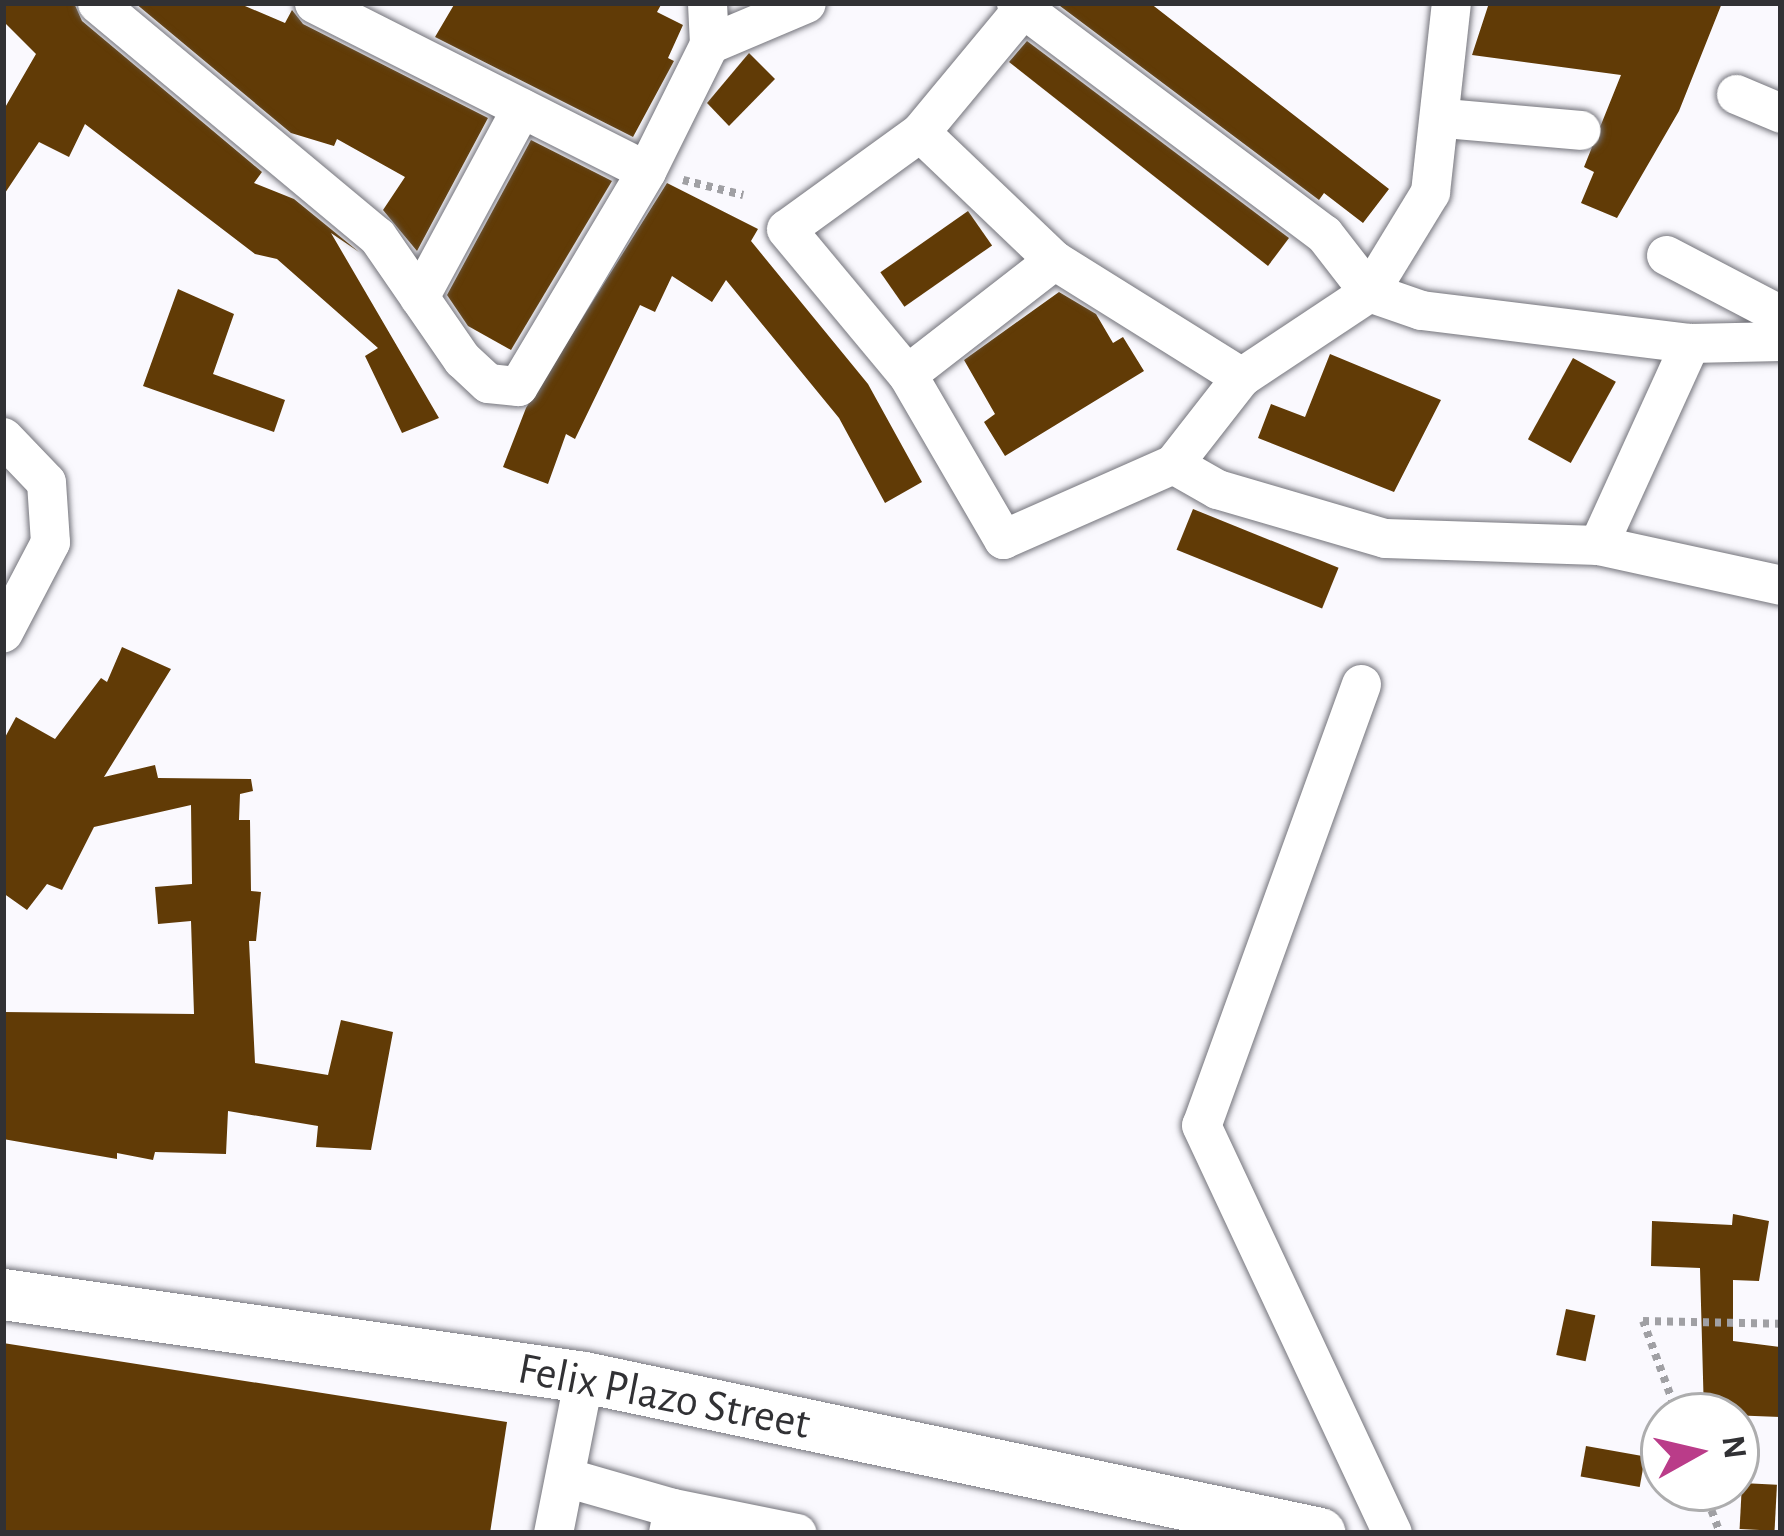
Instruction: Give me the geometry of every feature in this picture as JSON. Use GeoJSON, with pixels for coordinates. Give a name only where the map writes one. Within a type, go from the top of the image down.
{"type":"FeatureCollection","features":[{"type":"Feature","properties":{"kind":"main road","name":"Felix Plazo Street"},"geometry":{"type":"LineString","coordinates":[[3,1294],[584,1377],[1320,1533]]}},
{"type":"Feature","properties":{"kind":"street"},"geometry":{"type":"LineString","coordinates":[[97,3],[377,236],[488,382],[518,386],[646,171],[709,44],[707,3]]}},
{"type":"Feature","properties":{"kind":"street"},"geometry":{"type":"LineString","coordinates":[[314,3],[646,171]]}},
{"type":"Feature","properties":{"kind":"street"},"geometry":{"type":"LineString","coordinates":[[709,44],[806,3]]}},
{"type":"Feature","properties":{"kind":"street"},"geometry":{"type":"LineString","coordinates":[[1451,3],[1444,118],[1430,192],[1369,292],[1241,377],[1173,464],[1003,539],[907,374],[786,229],[920,131],[1019,6],[1324,233],[1369,292],[1421,310],[1690,343],[1781,341]]}},
{"type":"Feature","properties":{"kind":"street"},"geometry":{"type":"LineString","coordinates":[[1736,94],[1781,113]]}},
{"type":"Feature","properties":{"kind":"street"},"geometry":{"type":"LineString","coordinates":[[419,297],[521,108]]}},
{"type":"Feature","properties":{"kind":"street"},"geometry":{"type":"LineString","coordinates":[[1444,118],[1580,130]]}},
{"type":"Feature","properties":{"kind":"street"},"geometry":{"type":"LineString","coordinates":[[920,131],[1054,260],[1241,377]]}},
{"type":"Feature","properties":{"kind":"street"},"geometry":{"type":"LineString","coordinates":[[1666,255],[1781,315]]}},
{"type":"Feature","properties":{"kind":"street"},"geometry":{"type":"LineString","coordinates":[[907,374],[1054,260]]}},
{"type":"Feature","properties":{"kind":"street"},"geometry":{"type":"LineString","coordinates":[[1598,544],[1690,343]]}},
{"type":"Feature","properties":{"kind":"street"},"geometry":{"type":"LineString","coordinates":[[3,437],[46,482],[50,542],[3,632]]}},
{"type":"Feature","properties":{"kind":"street"},"geometry":{"type":"LineString","coordinates":[[1173,464],[1217,489],[1385,538],[1598,544],[1781,586]]}},
{"type":"Feature","properties":{"kind":"street"},"geometry":{"type":"LineString","coordinates":[[1361,684],[1201,1125],[1392,1533]]}},
{"type":"Feature","properties":{"kind":"street"},"geometry":{"type":"LineString","coordinates":[[553,1533],[584,1377]]}},
{"type":"Feature","properties":{"kind":"street"},"geometry":{"type":"LineString","coordinates":[[565,1478],[670,1521],[797,1533]]}},
{"type":"Feature","properties":{"kind":"path"},"geometry":{"type":"LineString","coordinates":[[646,171],[742,195]]}},
{"type":"Feature","properties":{"kind":"path"},"geometry":{"type":"LineString","coordinates":[[1669,1392],[1643,1321],[1781,1324]]}},
{"type":"Feature","properties":{"kind":"building"},"geometry":{"type":"Polygon","coordinates":[[[3,3],[74,3],[82,21],[262,172],[254,183],[294,199],[359,252],[331,233],[439,418],[402,433],[365,356],[378,348],[277,259],[255,254],[85,124],[69,157],[39,142],[3,196],[3,111],[36,54],[3,21],[3,3]]]}},
{"type":"Feature","properties":{"kind":"building"},"geometry":{"type":"Polygon","coordinates":[[[135,3],[238,3],[285,23],[292,10],[303,24],[488,118],[417,251],[383,210],[405,177],[337,139],[334,146],[291,133],[135,3]]]}},
{"type":"Feature","properties":{"kind":"building"},"geometry":{"type":"Polygon","coordinates":[[[455,3],[662,3],[657,12],[683,25],[668,58],[674,61],[633,137],[435,37],[455,3]]]}},
{"type":"Feature","properties":{"kind":"building"},"geometry":{"type":"Polygon","coordinates":[[[1056,3],[1150,3],[1389,189],[1363,223],[1324,193],[1319,200],[1056,3]]]}},
{"type":"Feature","properties":{"kind":"building"},"geometry":{"type":"Polygon","coordinates":[[[1489,3],[1722,3],[1679,111],[1617,218],[1581,203],[1594,172],[1584,167],[1621,75],[1472,55],[1489,3]]]}},
{"type":"Feature","properties":{"kind":"building"},"geometry":{"type":"Polygon","coordinates":[[[1027,41],[1289,238],[1268,266],[1009,62],[1027,41]]]}},
{"type":"Feature","properties":{"kind":"building"},"geometry":{"type":"Polygon","coordinates":[[[749,53],[775,79],[729,126],[707,103],[749,53]]]}},
{"type":"Feature","properties":{"kind":"building"},"geometry":{"type":"Polygon","coordinates":[[[531,140],[612,181],[511,350],[468,326],[447,295],[531,140]]]}},
{"type":"Feature","properties":{"kind":"building"},"geometry":{"type":"Polygon","coordinates":[[[667,183],[758,229],[751,241],[868,384],[922,482],[885,503],[839,418],[726,280],[712,302],[672,276],[655,312],[640,305],[575,439],[566,434],[548,484],[503,467],[526,408],[667,183]]]}},
{"type":"Feature","properties":{"kind":"building"},"geometry":{"type":"Polygon","coordinates":[[[968,211],[992,245],[904,307],[880,272],[968,211]]]}},
{"type":"Feature","properties":{"kind":"building"},"geometry":{"type":"Polygon","coordinates":[[[178,289],[234,314],[213,374],[285,400],[274,432],[143,386],[178,289]]]}},
{"type":"Feature","properties":{"kind":"building"},"geometry":{"type":"Polygon","coordinates":[[[1059,292],[1096,314],[1113,343],[1123,337],[1144,371],[1005,456],[984,422],[995,414],[964,360],[1059,292]]]}},
{"type":"Feature","properties":{"kind":"building"},"geometry":{"type":"Polygon","coordinates":[[[1330,354],[1441,400],[1394,492],[1258,438],[1271,404],[1305,417],[1330,354]]]}},
{"type":"Feature","properties":{"kind":"building"},"geometry":{"type":"Polygon","coordinates":[[[1573,358],[1616,382],[1571,463],[1528,439],[1573,358]]]}},
{"type":"Feature","properties":{"kind":"building"},"geometry":{"type":"Polygon","coordinates":[[[1193,509],[1339,568],[1322,609],[1177,550],[1193,509]]]}},
{"type":"Feature","properties":{"kind":"building"},"geometry":{"type":"Polygon","coordinates":[[[122,647],[171,669],[104,777],[155,765],[158,778],[251,779],[253,791],[240,794],[239,820],[250,820],[251,891],[261,892],[256,941],[249,941],[255,1063],[328,1075],[341,1020],[393,1032],[371,1150],[316,1147],[318,1126],[228,1111],[226,1154],[155,1152],[153,1160],[117,1153],[117,1159],[3,1139],[3,1012],[194,1014],[191,921],[158,924],[155,887],[192,884],[191,805],[94,827],[62,890],[47,884],[27,910],[3,893],[3,741],[16,717],[55,739],[101,678],[107,682],[122,647]]]}},
{"type":"Feature","properties":{"kind":"building"},"geometry":{"type":"Polygon","coordinates":[[[1733,1214],[1769,1221],[1759,1281],[1733,1280],[1733,1341],[1781,1347],[1781,1417],[1760,1416],[1760,1392],[1703,1392],[1700,1268],[1651,1266],[1652,1221],[1732,1225],[1733,1214]]]}},
{"type":"Feature","properties":{"kind":"building"},"geometry":{"type":"Polygon","coordinates":[[[1566,1309],[1595,1315],[1586,1361],[1556,1355],[1566,1309]]]}},
{"type":"Feature","properties":{"kind":"building"},"geometry":{"type":"Polygon","coordinates":[[[3,1343],[507,1422],[490,1533],[3,1533],[3,1343]]]}},
{"type":"Feature","properties":{"kind":"building"},"geometry":{"type":"Polygon","coordinates":[[[1586,1446],[1640,1456],[1640,1487],[1581,1477],[1586,1446]]]}},
{"type":"Feature","properties":{"kind":"building"},"geometry":{"type":"Polygon","coordinates":[[[1760,1484],[1777,1485],[1775,1531],[1740,1529],[1740,1512],[1760,1512],[1760,1484]]]}}]}
